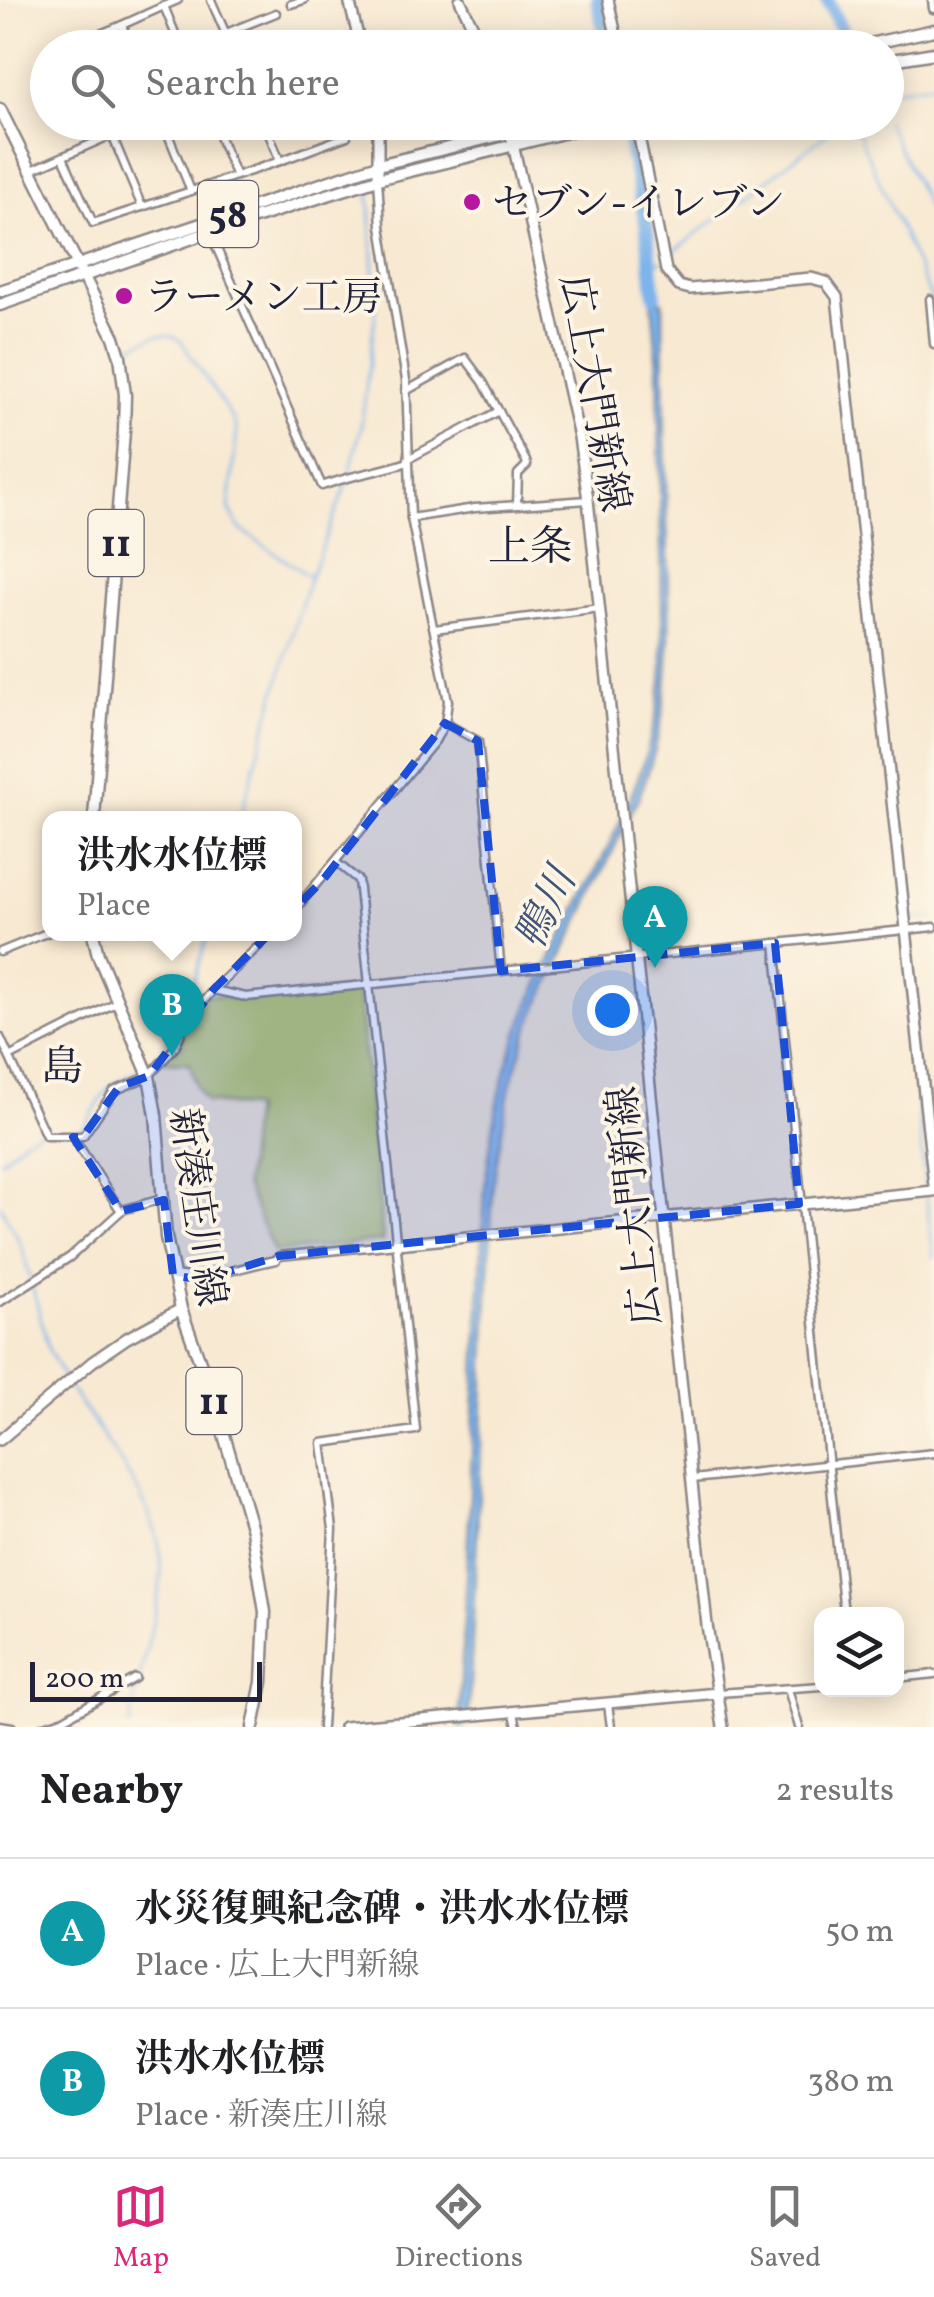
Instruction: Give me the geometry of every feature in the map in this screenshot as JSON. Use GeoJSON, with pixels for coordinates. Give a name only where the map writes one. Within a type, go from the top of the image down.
{"type":"FeatureCollection","features":[{"type":"Feature","properties":{"kind":"main road"},"geometry":{"type":"LineString","coordinates":[[904,37],[934,30]]}},
{"type":"Feature","properties":{"kind":"main road"},"geometry":{"type":"LineString","coordinates":[[904,57],[934,53]]}},
{"type":"Feature","properties":{"kind":"main road","name":"11"},"geometry":{"type":"LineString","coordinates":[[0,109],[120,356],[125,394],[95,811]]}},
{"type":"Feature","properties":{"kind":"main road","name":"58"},"geometry":{"type":"LineString","coordinates":[[0,304],[81,270],[378,166],[468,140]]}},
{"type":"Feature","properties":{"kind":"main road","name":"58"},"geometry":{"type":"LineString","coordinates":[[0,291],[210,232],[378,179],[538,140]]}},
{"type":"Feature","properties":{"kind":"main road","name":"新湊庄川線"},"geometry":{"type":"LineString","coordinates":[[95,941],[148,1076],[156,1115],[173,1275],[233,1464],[262,1586],[266,1612],[262,1682],[252,1727]]}},
{"type":"Feature","properties":{"kind":"street"},"geometry":{"type":"LineString","coordinates":[[110,30],[178,0]]}},
{"type":"Feature","properties":{"kind":"street"},"geometry":{"type":"LineString","coordinates":[[211,0],[225,30]]}},
{"type":"Feature","properties":{"kind":"street"},"geometry":{"type":"LineString","coordinates":[[291,4],[304,0]]}},
{"type":"Feature","properties":{"kind":"street"},"geometry":{"type":"LineString","coordinates":[[349,0],[357,30]]}},
{"type":"Feature","properties":{"kind":"street"},"geometry":{"type":"LineString","coordinates":[[460,0],[475,30]]}},
{"type":"Feature","properties":{"kind":"street"},"geometry":{"type":"LineString","coordinates":[[608,0],[615,30]]}},
{"type":"Feature","properties":{"kind":"street"},"geometry":{"type":"LineString","coordinates":[[164,6],[174,30]]}},
{"type":"Feature","properties":{"kind":"street"},"geometry":{"type":"LineString","coordinates":[[234,30],[276,13]]}},
{"type":"Feature","properties":{"kind":"street"},"geometry":{"type":"LineString","coordinates":[[122,25],[124,30]]}},
{"type":"Feature","properties":{"kind":"street"},"geometry":{"type":"LineString","coordinates":[[32,170],[101,140]]}},
{"type":"Feature","properties":{"kind":"street"},"geometry":{"type":"LineString","coordinates":[[114,140],[142,206]]}},
{"type":"Feature","properties":{"kind":"street"},"geometry":{"type":"LineString","coordinates":[[170,140],[191,190]]}},
{"type":"Feature","properties":{"kind":"street"},"geometry":{"type":"LineString","coordinates":[[221,140],[236,176]]}},
{"type":"Feature","properties":{"kind":"street"},"geometry":{"type":"LineString","coordinates":[[271,140],[280,161]]}},
{"type":"Feature","properties":{"kind":"street"},"geometry":{"type":"LineString","coordinates":[[63,157],[93,223],[336,140]]}},
{"type":"Feature","properties":{"kind":"street"},"geometry":{"type":"LineString","coordinates":[[302,901],[446,724],[448,702],[411,518],[406,390],[381,226],[378,140]]}},
{"type":"Feature","properties":{"kind":"street","name":"広上大門新線"},"geometry":{"type":"LineString","coordinates":[[513,140],[579,438],[588,500],[707,1625],[724,1727]]}},
{"type":"Feature","properties":{"kind":"street"},"geometry":{"type":"LineString","coordinates":[[173,1275],[202,1280],[279,1256],[494,1237],[934,1188],[837,297],[826,282],[811,278],[690,290],[679,286],[666,270],[640,140]]}},
{"type":"Feature","properties":{"kind":"street"},"geometry":{"type":"LineString","coordinates":[[210,232],[322,486],[408,461],[499,411]]}},
{"type":"Feature","properties":{"kind":"street"},"geometry":{"type":"LineString","coordinates":[[930,299],[934,344]]}},
{"type":"Feature","properties":{"kind":"street"},"geometry":{"type":"LineString","coordinates":[[406,390],[464,358],[499,411],[527,465],[518,474],[517,505]]}},
{"type":"Feature","properties":{"kind":"street"},"geometry":{"type":"LineString","coordinates":[[411,518],[475,508],[588,500]]}},
{"type":"Feature","properties":{"kind":"street"},"geometry":{"type":"LineString","coordinates":[[434,629],[601,608]]}},
{"type":"Feature","properties":{"kind":"street"},"geometry":{"type":"LineString","coordinates":[[446,724],[478,741],[501,971]]}},
{"type":"Feature","properties":{"kind":"street"},"geometry":{"type":"LineString","coordinates":[[322,1727],[334,1529],[322,1444],[416,1430],[358,880],[337,862]]}},
{"type":"Feature","properties":{"kind":"street"},"geometry":{"type":"LineString","coordinates":[[212,990],[246,997],[934,926]]}},
{"type":"Feature","properties":{"kind":"street"},"geometry":{"type":"LineString","coordinates":[[0,952],[42,935]]}},
{"type":"Feature","properties":{"kind":"street"},"geometry":{"type":"LineString","coordinates":[[0,1037],[46,1136],[83,1136],[114,1091],[148,1076],[174,1047],[186,1022],[212,990],[264,941]]}},
{"type":"Feature","properties":{"kind":"street"},"geometry":{"type":"LineString","coordinates":[[775,943],[843,1607]]}},
{"type":"Feature","properties":{"kind":"street"},"geometry":{"type":"LineString","coordinates":[[6,1053],[119,1002]]}},
{"type":"Feature","properties":{"kind":"street"},"geometry":{"type":"LineString","coordinates":[[73,1137],[120,1211]]}},
{"type":"Feature","properties":{"kind":"street"},"geometry":{"type":"LineString","coordinates":[[2,1297],[70,1257],[120,1211],[164,1199]]}},
{"type":"Feature","properties":{"kind":"street"},"geometry":{"type":"LineString","coordinates":[[0,1440],[92,1362],[181,1309]]}},
{"type":"Feature","properties":{"kind":"street"},"geometry":{"type":"LineString","coordinates":[[693,1479],[934,1453]]}},
{"type":"Feature","properties":{"kind":"street"},"geometry":{"type":"LineString","coordinates":[[904,1677],[934,1674]]}},
{"type":"Feature","properties":{"kind":"street"},"geometry":{"type":"LineString","coordinates":[[42,1727],[62,1720],[135,1678]]}},
{"type":"Feature","properties":{"kind":"street"},"geometry":{"type":"LineString","coordinates":[[344,1727],[718,1692],[814,1687]]}},
{"type":"Feature","properties":{"kind":"street"},"geometry":{"type":"LineString","coordinates":[[788,1690],[799,1727]]}},
{"type":"Feature","properties":{"kind":"street"},"geometry":{"type":"LineString","coordinates":[[608,1704],[611,1727]]}},
{"type":"Feature","properties":{"kind":"street"},"geometry":{"type":"LineString","coordinates":[[514,1713],[517,1727]]}},
{"type":"Feature","properties":{"kind":"street"},"geometry":{"type":"LineString","coordinates":[[0,1725],[12,1727]]}},
{"type":"Feature","properties":{"kind":"highlighted area"},"geometry":{"type":"Polygon","coordinates":[[[445,723],[478,741],[501,971],[775,943],[799,1204],[279,1256],[202,1280],[173,1275],[164,1200],[121,1211],[73,1137],[82,1138],[119,1087],[149,1076],[213,990],[323,880],[445,723]]]}},
{"type":"Feature","properties":{"kind":"green space"},"geometry":{"type":"Polygon","coordinates":[[[358,989],[383,1241],[274,1252],[245,1185],[253,1108],[207,1102],[197,1089],[190,1063],[163,1062],[183,1020],[204,994],[247,1000],[358,989]]]}},
{"type":"Feature","properties":{"kind":"water"},"geometry":{"type":"Polygon","coordinates":[[[650,280],[657,280],[659,301],[663,301],[669,627],[665,693],[652,760],[640,794],[531,1021],[509,1090],[493,1185],[468,1724],[459,1727],[485,1187],[496,1112],[504,1075],[535,992],[603,858],[643,766],[656,717],[663,667],[658,367],[650,280]]]}},
{"type":"Feature","properties":{"kind":"waterway","name":"鴨川"},"geometry":{"type":"LineString","coordinates":[[598,0],[604,30]]}},
{"type":"Feature","properties":{"kind":"waterway"},"geometry":{"type":"LineString","coordinates":[[827,0],[842,30]]}},
{"type":"Feature","properties":{"kind":"waterway"},"geometry":{"type":"LineString","coordinates":[[904,88],[934,83]]}},
{"type":"Feature","properties":{"kind":"waterway","name":"鴨川"},"geometry":{"type":"LineString","coordinates":[[629,140],[646,223],[655,296]]}},
{"type":"Feature","properties":{"kind":"waterway"},"geometry":{"type":"LineString","coordinates":[[669,255],[819,140]]}},
{"type":"Feature","properties":{"kind":"waterway"},"geometry":{"type":"LineString","coordinates":[[861,140],[934,304]]}},
{"type":"Feature","properties":{"kind":"waterway"},"geometry":{"type":"LineString","coordinates":[[895,140],[934,220]]}},
{"type":"Feature","properties":{"kind":"waterway"},"geometry":{"type":"LineString","coordinates":[[242,811],[292,635],[348,481],[361,427],[376,309],[369,190]]}},
{"type":"Feature","properties":{"kind":"waterway"},"geometry":{"type":"LineString","coordinates":[[652,268],[662,260]]}},
{"type":"Feature","properties":{"kind":"waterway"},"geometry":{"type":"LineString","coordinates":[[123,349],[160,335],[181,341],[237,430],[229,509],[240,529],[310,577]]}},
{"type":"Feature","properties":{"kind":"waterway"},"geometry":{"type":"LineString","coordinates":[[910,925],[912,919],[934,918]]}},
{"type":"Feature","properties":{"kind":"waterway"},"geometry":{"type":"LineString","coordinates":[[154,1061],[185,1010],[206,941]]}},
{"type":"Feature","properties":{"kind":"waterway"},"geometry":{"type":"LineString","coordinates":[[904,947],[925,1188]]}},
{"type":"Feature","properties":{"kind":"waterway"},"geometry":{"type":"LineString","coordinates":[[48,1131],[84,1127],[108,1088],[135,1071]]}},
{"type":"Feature","properties":{"kind":"waterway"},"geometry":{"type":"LineString","coordinates":[[0,1161],[40,1131]]}},
{"type":"Feature","properties":{"kind":"waterway"},"geometry":{"type":"LineString","coordinates":[[926,1196],[934,1257]]}},
{"type":"Feature","properties":{"kind":"waterway"},"geometry":{"type":"LineString","coordinates":[[0,1205],[21,1244],[49,1350],[65,1380]]}},
{"type":"Feature","properties":{"kind":"waterway"},"geometry":{"type":"LineString","coordinates":[[69,1387],[130,1477],[154,1527],[160,1552],[158,1596],[130,1727]]}},
{"type":"Feature","properties":{"kind":"place","name":"セブン-イレブン"},"geometry":{"type":"Point","coordinates":[472,202]}},
{"type":"Feature","properties":{"kind":"place","name":"ラーメン工房"},"geometry":{"type":"Point","coordinates":[124,296]}},
{"type":"Feature","properties":{"kind":"place","name":"水災復興紀念碑・洪水水位標"},"geometry":{"type":"Point","coordinates":[655,968]}},
{"type":"Feature","properties":{"kind":"place","name":"洪水水位標"},"geometry":{"type":"Point","coordinates":[172,1056]}},
{"type":"Feature","properties":{"kind":"district","name":"上条"},"geometry":{"type":"Point","coordinates":[530,545]}},
{"type":"Feature","properties":{"kind":"district","name":"島"},"geometry":{"type":"Point","coordinates":[62,1065]}}]}
